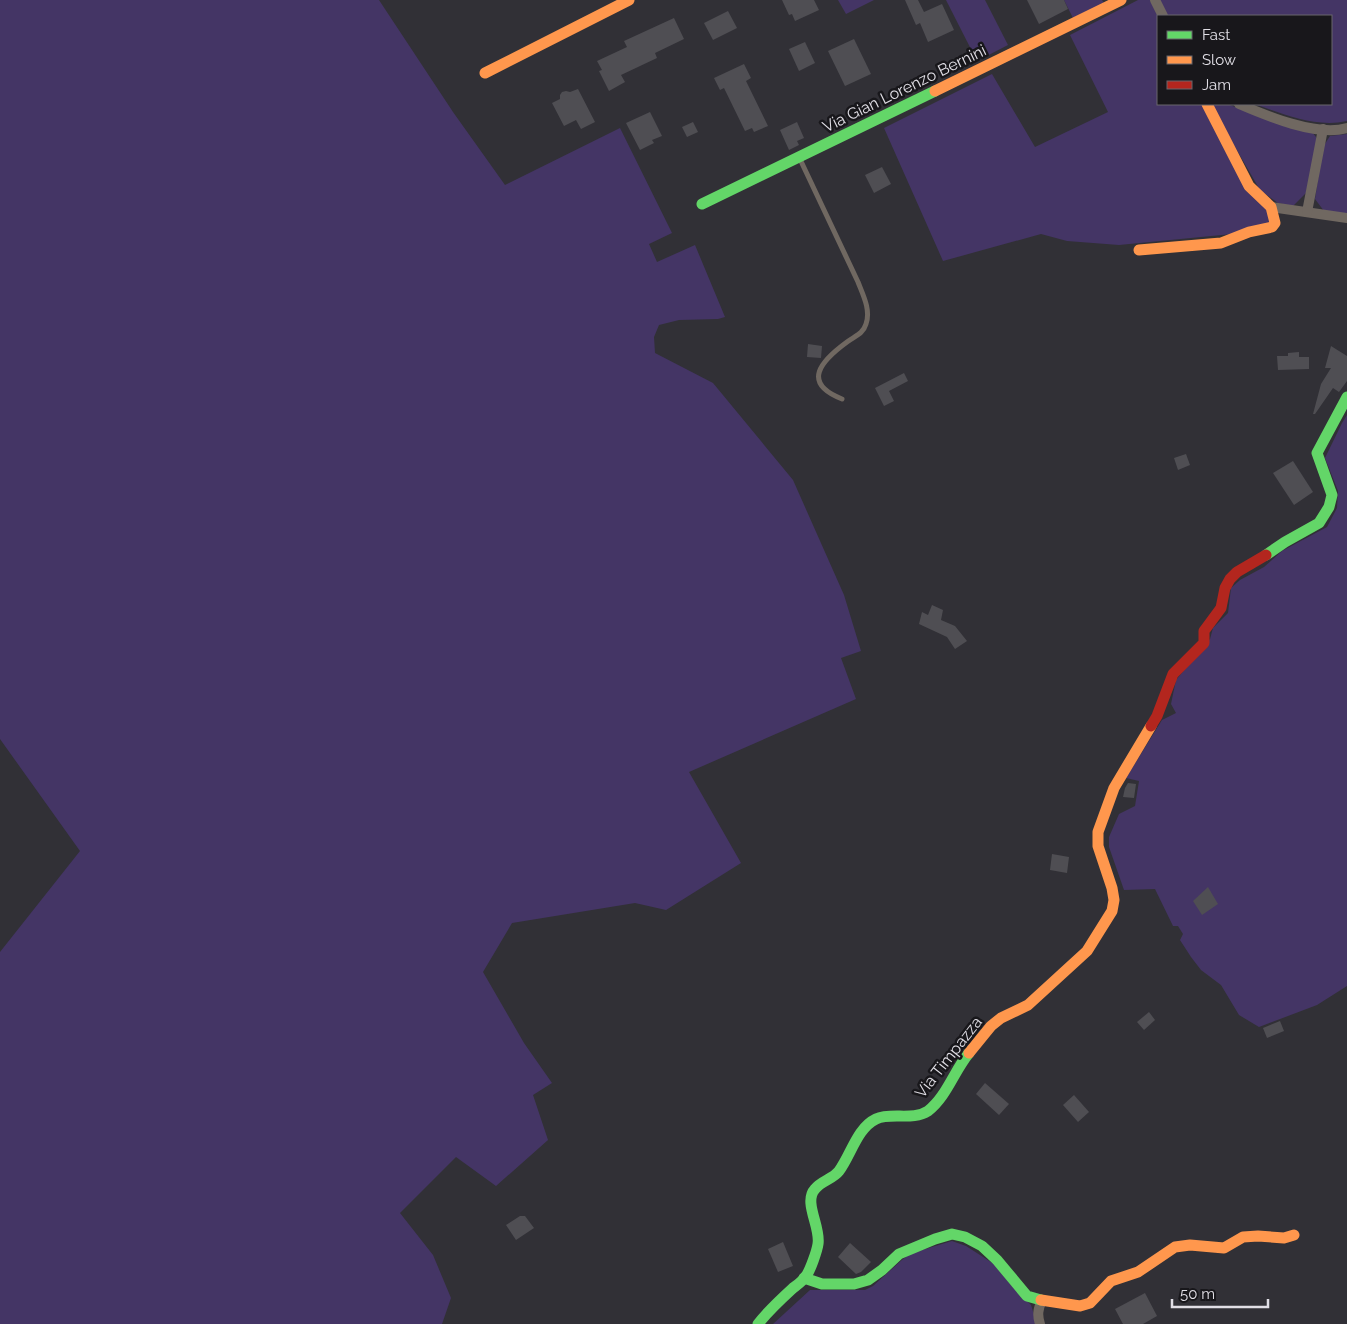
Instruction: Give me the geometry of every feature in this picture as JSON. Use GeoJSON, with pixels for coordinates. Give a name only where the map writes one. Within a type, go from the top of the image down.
{"type":"FeatureCollection","features":[{"type":"Feature","properties":{"kind":"street"},"geometry":{"type":"LineString","coordinates":[[485,73],[630,0]]}},
{"type":"Feature","properties":{"kind":"street","name":"Via Gian Lorenzo Bernini"},"geometry":{"type":"LineString","coordinates":[[702,204],[1121,0]]}},
{"type":"Feature","properties":{"kind":"street"},"geometry":{"type":"LineString","coordinates":[[1155,0],[1162,15]]}},
{"type":"Feature","properties":{"kind":"street"},"geometry":{"type":"LineString","coordinates":[[1139,250],[1221,243],[1249,232],[1272,226],[1275,223],[1271,207],[1249,186],[1208,105]]}},
{"type":"Feature","properties":{"kind":"street"},"geometry":{"type":"LineString","coordinates":[[1242,105],[1287,122],[1330,130],[1347,128]]}},
{"type":"Feature","properties":{"kind":"street"},"geometry":{"type":"LineString","coordinates":[[1307,212],[1323,129]]}},
{"type":"Feature","properties":{"kind":"street"},"geometry":{"type":"LineString","coordinates":[[1271,207],[1347,218]]}},
{"type":"Feature","properties":{"kind":"street","name":"Via Timpazza"},"geometry":{"type":"LineString","coordinates":[[758,1324],[766,1313],[807,1275],[818,1243],[817,1228],[810,1201],[814,1189],[838,1173],[862,1131],[869,1123],[878,1118],[915,1115],[926,1112],[936,1104],[949,1086],[960,1064],[991,1026],[1001,1018],[1028,1005],[1046,991],[1087,950],[1095,939],[1112,911],[1114,900],[1098,846],[1098,832],[1114,788],[1157,716],[1173,674],[1204,643],[1204,631],[1221,608],[1225,588],[1230,579],[1237,572],[1319,523],[1329,507],[1332,495],[1317,453],[1347,397]]}},
{"type":"Feature","properties":{"kind":"street"},"geometry":{"type":"LineString","coordinates":[[804,1278],[822,1284],[854,1284],[868,1280],[899,1254],[910,1248],[952,1234],[965,1237],[982,1246],[997,1260],[1027,1296],[1080,1306],[1090,1303],[1111,1281],[1138,1272],[1176,1247],[1190,1245],[1224,1248],[1242,1237],[1284,1238],[1294,1235]]}},
{"type":"Feature","properties":{"kind":"street"},"geometry":{"type":"LineString","coordinates":[[1040,1324],[1038,1309],[1042,1300]]}},
{"type":"Feature","properties":{"kind":"lane"},"geometry":{"type":"LineString","coordinates":[[799,157],[865,299],[867,322],[864,328],[830,357],[822,366],[819,374],[818,381],[822,388],[829,394],[842,399]]}},
{"type":"Feature","properties":{"kind":"shaded area"},"geometry":{"type":"Polygon","coordinates":[[[0,0],[379,0],[453,112],[505,185],[620,128],[672,233],[649,244],[657,262],[695,245],[725,317],[718,319],[679,320],[659,325],[654,337],[655,353],[713,383],[793,480],[844,595],[861,651],[841,658],[856,699],[689,772],[741,863],[666,910],[635,903],[512,923],[483,972],[524,1043],[552,1083],[533,1095],[548,1140],[496,1186],[456,1157],[400,1213],[433,1255],[451,1298],[442,1324],[0,1324],[0,952],[80,851],[0,739],[0,0]]]}},
{"type":"Feature","properties":{"kind":"shaded area"},"geometry":{"type":"Polygon","coordinates":[[[838,0],[874,0],[846,14],[838,0]]]}},
{"type":"Feature","properties":{"kind":"shaded area"},"geometry":{"type":"Polygon","coordinates":[[[946,0],[985,0],[1008,45],[977,61],[946,0]]]}},
{"type":"Feature","properties":{"kind":"shaded area"},"geometry":{"type":"Polygon","coordinates":[[[1064,0],[1102,0],[1104,3],[1073,18],[1064,0]]]}},
{"type":"Feature","properties":{"kind":"shaded area"},"geometry":{"type":"Polygon","coordinates":[[[1138,0],[1150,0],[1158,15],[1157,105],[1204,105],[1268,209],[1269,223],[1232,234],[1119,245],[1067,241],[1041,234],[943,261],[884,128],[992,74],[1035,147],[1108,112],[1070,35],[1138,0]]]}},
{"type":"Feature","properties":{"kind":"shaded area"},"geometry":{"type":"Polygon","coordinates":[[[1159,0],[1347,0],[1347,121],[1323,123],[1311,121],[1288,116],[1257,105],[1332,105],[1332,15],[1166,15],[1159,0]]]}},
{"type":"Feature","properties":{"kind":"shaded area"},"geometry":{"type":"Polygon","coordinates":[[[1211,105],[1230,105],[1288,126],[1312,132],[1316,137],[1317,143],[1306,193],[1293,206],[1278,203],[1260,190],[1211,105]]]}},
{"type":"Feature","properties":{"kind":"shaded area"},"geometry":{"type":"Polygon","coordinates":[[[1347,134],[1347,214],[1324,211],[1315,199],[1323,147],[1330,136],[1347,134]]]}},
{"type":"Feature","properties":{"kind":"shaded area"},"geometry":{"type":"Polygon","coordinates":[[[1347,415],[1347,986],[1317,1005],[1259,1027],[1239,1015],[1221,985],[1201,970],[1191,957],[1180,940],[1183,934],[1178,926],[1173,926],[1155,889],[1124,890],[1109,847],[1109,837],[1119,814],[1135,806],[1139,781],[1126,778],[1162,720],[1176,713],[1171,704],[1176,680],[1210,639],[1213,628],[1228,613],[1231,588],[1240,580],[1264,567],[1282,551],[1327,527],[1337,508],[1338,491],[1325,458],[1347,415]]]}},
{"type":"Feature","properties":{"kind":"shaded area"},"geometry":{"type":"Polygon","coordinates":[[[952,1241],[966,1246],[994,1264],[1031,1305],[1037,1324],[773,1324],[810,1290],[865,1290],[873,1286],[912,1253],[952,1241]]]}},
{"type":"Feature","properties":{"kind":"building"},"geometry":{"type":"Polygon","coordinates":[[[782,0],[814,0],[819,10],[795,21],[792,14],[789,15],[782,0]]]}},
{"type":"Feature","properties":{"kind":"building"},"geometry":{"type":"Polygon","coordinates":[[[905,0],[918,0],[924,12],[942,4],[954,30],[928,42],[920,23],[916,25],[905,0]]]}},
{"type":"Feature","properties":{"kind":"building"},"geometry":{"type":"Polygon","coordinates":[[[1027,0],[1064,0],[1068,9],[1039,24],[1027,0]]]}},
{"type":"Feature","properties":{"kind":"building"},"geometry":{"type":"Polygon","coordinates":[[[728,11],[737,28],[713,40],[704,23],[728,11]]]}},
{"type":"Feature","properties":{"kind":"building"},"geometry":{"type":"Polygon","coordinates":[[[674,18],[684,39],[655,53],[657,58],[621,75],[625,82],[609,91],[599,71],[602,70],[597,61],[627,47],[624,41],[674,18]]]}},
{"type":"Feature","properties":{"kind":"building"},"geometry":{"type":"Polygon","coordinates":[[[854,39],[871,74],[845,86],[828,51],[854,39]]]}},
{"type":"Feature","properties":{"kind":"building"},"geometry":{"type":"Polygon","coordinates":[[[805,42],[815,63],[799,71],[789,49],[805,42]]]}},
{"type":"Feature","properties":{"kind":"building"},"geometry":{"type":"Polygon","coordinates":[[[744,64],[751,78],[746,81],[768,126],[754,132],[752,128],[745,131],[724,88],[720,90],[714,78],[744,64]]]}},
{"type":"Feature","properties":{"kind":"building"},"geometry":{"type":"Polygon","coordinates":[[[578,89],[595,122],[581,129],[576,120],[564,126],[552,103],[560,99],[562,92],[578,89]]]}},
{"type":"Feature","properties":{"kind":"building"},"geometry":{"type":"Polygon","coordinates":[[[650,112],[662,136],[652,140],[654,143],[640,150],[626,123],[650,112]]]}},
{"type":"Feature","properties":{"kind":"building"},"geometry":{"type":"Polygon","coordinates":[[[693,122],[698,132],[687,137],[682,127],[693,122]]]}},
{"type":"Feature","properties":{"kind":"building"},"geometry":{"type":"Polygon","coordinates":[[[797,122],[804,138],[797,141],[799,145],[789,150],[780,130],[797,122]]]}},
{"type":"Feature","properties":{"kind":"building"},"geometry":{"type":"Polygon","coordinates":[[[882,167],[891,184],[874,193],[865,175],[882,167]]]}},
{"type":"Feature","properties":{"kind":"building"},"geometry":{"type":"Polygon","coordinates":[[[808,344],[822,346],[821,358],[807,357],[808,344]]]}},
{"type":"Feature","properties":{"kind":"building"},"geometry":{"type":"Polygon","coordinates":[[[1331,346],[1347,356],[1347,381],[1339,392],[1333,388],[1315,414],[1313,414],[1321,384],[1331,368],[1325,368],[1331,346]]]}},
{"type":"Feature","properties":{"kind":"building"},"geometry":{"type":"Polygon","coordinates":[[[1299,352],[1299,357],[1309,357],[1309,369],[1278,370],[1277,356],[1288,356],[1288,353],[1299,352]]]}},
{"type":"Feature","properties":{"kind":"building"},"geometry":{"type":"Polygon","coordinates":[[[904,373],[908,381],[889,391],[894,401],[884,406],[875,388],[904,373]]]}},
{"type":"Feature","properties":{"kind":"building"},"geometry":{"type":"Polygon","coordinates":[[[1186,454],[1190,465],[1178,470],[1174,458],[1186,454]]]}},
{"type":"Feature","properties":{"kind":"building"},"geometry":{"type":"Polygon","coordinates":[[[1293,461],[1313,492],[1294,505],[1273,473],[1293,461]]]}},
{"type":"Feature","properties":{"kind":"building"},"geometry":{"type":"Polygon","coordinates":[[[932,605],[943,610],[941,620],[955,626],[967,641],[955,649],[947,637],[919,624],[922,612],[928,615],[932,605]]]}},
{"type":"Feature","properties":{"kind":"building"},"geometry":{"type":"Polygon","coordinates":[[[1128,783],[1136,784],[1134,798],[1123,797],[1128,783]]]}},
{"type":"Feature","properties":{"kind":"building"},"geometry":{"type":"Polygon","coordinates":[[[1052,854],[1069,857],[1067,873],[1050,870],[1052,854]]]}},
{"type":"Feature","properties":{"kind":"building"},"geometry":{"type":"Polygon","coordinates":[[[1208,887],[1218,904],[1202,915],[1193,901],[1208,887]]]}},
{"type":"Feature","properties":{"kind":"building"},"geometry":{"type":"Polygon","coordinates":[[[1149,1012],[1155,1020],[1144,1030],[1137,1022],[1149,1012]]]}},
{"type":"Feature","properties":{"kind":"building"},"geometry":{"type":"Polygon","coordinates":[[[1280,1021],[1284,1031],[1267,1038],[1263,1028],[1280,1021]]]}},
{"type":"Feature","properties":{"kind":"building"},"geometry":{"type":"Polygon","coordinates":[[[985,1083],[1009,1104],[999,1115],[976,1094],[985,1083]]]}},
{"type":"Feature","properties":{"kind":"building"},"geometry":{"type":"Polygon","coordinates":[[[1074,1095],[1089,1112],[1078,1122],[1063,1105],[1074,1095]]]}},
{"type":"Feature","properties":{"kind":"building"},"geometry":{"type":"Polygon","coordinates":[[[520,1216],[525,1216],[534,1228],[516,1240],[506,1225],[520,1216]]]}},
{"type":"Feature","properties":{"kind":"building"},"geometry":{"type":"Polygon","coordinates":[[[783,1242],[793,1266],[778,1272],[768,1249],[783,1242]]]}},
{"type":"Feature","properties":{"kind":"building"},"geometry":{"type":"Polygon","coordinates":[[[850,1243],[871,1262],[861,1272],[856,1274],[838,1257],[850,1243]]]}},
{"type":"Feature","properties":{"kind":"building"},"geometry":{"type":"Polygon","coordinates":[[[1145,1293],[1157,1316],[1143,1324],[1123,1324],[1115,1309],[1145,1293]]]}},
{"type":"Feature","properties":{"kind":"traffic: fast"},"geometry":{"type":"LineString","coordinates":[[702,204],[935,91]]}},
{"type":"Feature","properties":{"kind":"traffic: fast"},"geometry":{"type":"LineString","coordinates":[[1266,555],[1319,523],[1329,507],[1332,495],[1317,453],[1347,397]]}},
{"type":"Feature","properties":{"kind":"traffic: fast"},"geometry":{"type":"LineString","coordinates":[[758,1324],[774,1306],[803,1280],[811,1266],[818,1244],[817,1230],[811,1208],[812,1194],[815,1189],[839,1171],[859,1135],[869,1123],[882,1117],[922,1114],[935,1105],[969,1053]]}},
{"type":"Feature","properties":{"kind":"traffic: fast"},"geometry":{"type":"LineString","coordinates":[[804,1278],[822,1284],[854,1284],[868,1280],[899,1254],[952,1234],[965,1237],[982,1246],[997,1260],[1027,1296],[1041,1300]]}},
{"type":"Feature","properties":{"kind":"traffic: slow"},"geometry":{"type":"LineString","coordinates":[[485,73],[629,0]]}},
{"type":"Feature","properties":{"kind":"traffic: slow"},"geometry":{"type":"LineString","coordinates":[[935,91],[1121,0]]}},
{"type":"Feature","properties":{"kind":"traffic: slow"},"geometry":{"type":"LineString","coordinates":[[1139,250],[1221,243],[1249,232],[1272,227],[1275,223],[1271,207],[1249,186],[1208,105]]}},
{"type":"Feature","properties":{"kind":"traffic: slow"},"geometry":{"type":"LineString","coordinates":[[969,1053],[991,1026],[1001,1018],[1028,1005],[1087,951],[1112,911],[1114,900],[1112,888],[1098,846],[1098,832],[1114,788],[1151,726]]}},
{"type":"Feature","properties":{"kind":"traffic: slow"},"geometry":{"type":"LineString","coordinates":[[1041,1300],[1080,1306],[1090,1303],[1111,1281],[1138,1272],[1175,1247],[1190,1245],[1224,1248],[1243,1237],[1284,1238],[1294,1235]]}},
{"type":"Feature","properties":{"kind":"traffic: jam"},"geometry":{"type":"LineString","coordinates":[[1151,726],[1157,716],[1173,674],[1204,643],[1204,631],[1221,608],[1225,588],[1230,579],[1237,572],[1266,555]]}}]}
